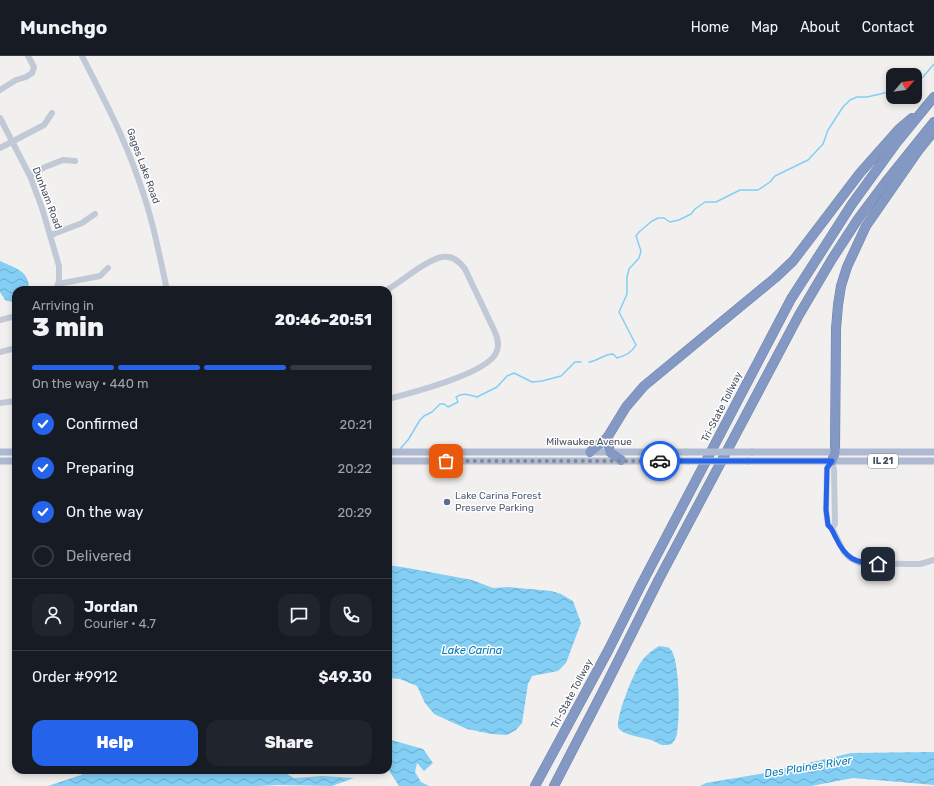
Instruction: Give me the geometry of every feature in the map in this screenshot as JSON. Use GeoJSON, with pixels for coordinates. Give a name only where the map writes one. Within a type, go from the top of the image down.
{"type":"FeatureCollection","features":[{"type":"Feature","properties":{"kind":"highway"},"geometry":{"type":"LineString","coordinates":[[590,452],[606,438],[626,407],[644,386],[793,261],[860,173],[899,129],[932,100]]}},
{"type":"Feature","properties":{"kind":"highway","name":"Tri-State Tollway"},"geometry":{"type":"LineString","coordinates":[[535,786],[609,649],[791,299],[852,204],[897,142],[932,100]]}},
{"type":"Feature","properties":{"kind":"highway"},"geometry":{"type":"LineString","coordinates":[[554,786],[662,572],[806,303],[858,219],[894,171],[934,122]]}},
{"type":"Feature","properties":{"kind":"highway"},"geometry":{"type":"LineString","coordinates":[[833,456],[836,329],[841,286],[847,267],[866,226],[918,151],[934,131]]}},
{"type":"Feature","properties":{"kind":"highway"},"geometry":{"type":"LineString","coordinates":[[606,438],[610,452],[621,460]]}},
{"type":"Feature","properties":{"kind":"main road"},"geometry":{"type":"LineString","coordinates":[[0,452],[12,452]]}},
{"type":"Feature","properties":{"kind":"main road","name":"Milwaukee Avenue"},"geometry":{"type":"LineString","coordinates":[[392,452],[752,452],[934,461]]}},
{"type":"Feature","properties":{"kind":"main road","name":"Milwaukee Avenue"},"geometry":{"type":"LineString","coordinates":[[392,461],[748,461],[934,452]]}},
{"type":"Feature","properties":{"kind":"main road"},"geometry":{"type":"LineString","coordinates":[[0,461],[12,461]]}},
{"type":"Feature","properties":{"kind":"street"},"geometry":{"type":"LineString","coordinates":[[0,90],[16,80],[26,77],[32,73],[34,67],[28,56]]}},
{"type":"Feature","properties":{"kind":"street","name":"Gages Lake Road"},"geometry":{"type":"LineString","coordinates":[[82,56],[120,131],[140,181],[153,228],[166,286]]}},
{"type":"Feature","properties":{"kind":"street"},"geometry":{"type":"LineString","coordinates":[[0,148],[44,125],[52,113]]}},
{"type":"Feature","properties":{"kind":"street","name":"Dunham Road"},"geometry":{"type":"LineString","coordinates":[[0,118],[30,176],[42,208],[59,266],[57,286]]}},
{"type":"Feature","properties":{"kind":"street"},"geometry":{"type":"LineString","coordinates":[[30,176],[45,167],[63,160],[75,161]]}},
{"type":"Feature","properties":{"kind":"street"},"geometry":{"type":"LineString","coordinates":[[51,235],[82,223],[95,214]]}},
{"type":"Feature","properties":{"kind":"street"},"geometry":{"type":"LineString","coordinates":[[392,287],[432,260],[444,256],[450,257],[462,264],[495,332],[498,342],[496,354],[484,364],[441,384],[392,398]]}},
{"type":"Feature","properties":{"kind":"street"},"geometry":{"type":"LineString","coordinates":[[61,286],[100,276],[108,268]]}},
{"type":"Feature","properties":{"kind":"street"},"geometry":{"type":"LineString","coordinates":[[0,320],[12,317]]}},
{"type":"Feature","properties":{"kind":"street"},"geometry":{"type":"LineString","coordinates":[[0,352],[12,349]]}},
{"type":"Feature","properties":{"kind":"street"},"geometry":{"type":"LineString","coordinates":[[0,403],[12,401]]}},
{"type":"Feature","properties":{"kind":"street"},"geometry":{"type":"LineString","coordinates":[[833,456],[836,524],[832,528],[844,552],[850,558],[860,563],[920,564],[934,560]]}},
{"type":"Feature","properties":{"kind":"water"},"geometry":{"type":"Polygon","coordinates":[[[0,261],[16,268],[24,274],[27,278],[29,286],[12,286],[12,302],[5,300],[0,292],[0,261]]]}},
{"type":"Feature","properties":{"kind":"water","name":"Lake Carina"},"geometry":{"type":"Polygon","coordinates":[[[392,566],[472,580],[493,588],[507,587],[551,591],[561,594],[573,601],[581,623],[566,663],[558,671],[532,676],[528,684],[522,723],[516,730],[507,735],[491,734],[467,729],[434,714],[425,703],[417,686],[400,679],[392,678],[392,566]]]}},
{"type":"Feature","properties":{"kind":"water"},"geometry":{"type":"Polygon","coordinates":[[[659,646],[667,647],[671,650],[674,656],[678,677],[679,703],[677,734],[672,744],[667,745],[662,745],[652,740],[626,733],[619,729],[618,724],[622,707],[638,667],[647,655],[659,646]]]}},
{"type":"Feature","properties":{"kind":"water"},"geometry":{"type":"Polygon","coordinates":[[[392,740],[423,749],[433,763],[424,771],[417,763],[415,772],[421,782],[429,786],[399,786],[391,774],[392,740]]]}},
{"type":"Feature","properties":{"kind":"water","name":"Des Plaines River"},"geometry":{"type":"Polygon","coordinates":[[[934,752],[934,785],[853,778],[811,786],[700,786],[706,783],[766,773],[851,753],[934,752]]]}},
{"type":"Feature","properties":{"kind":"water"},"geometry":{"type":"Polygon","coordinates":[[[287,774],[294,778],[322,776],[354,778],[332,786],[48,786],[81,775],[287,774]]]}},
{"type":"Feature","properties":{"kind":"waterway"},"geometry":{"type":"LineString","coordinates":[[922,78],[934,64]]}},
{"type":"Feature","properties":{"kind":"waterway"},"geometry":{"type":"LineString","coordinates":[[589,362],[610,354],[613,354],[617,358],[620,357],[630,352],[636,345],[619,312],[627,294],[627,277],[629,269],[639,258],[641,251],[636,236],[639,232],[658,218],[664,218],[670,222],[679,220],[691,214],[705,202],[716,202],[740,190],[758,190],[770,182],[775,176],[808,160],[823,144],[828,130],[843,107],[850,100],[857,97],[867,97],[886,93]]}},
{"type":"Feature","properties":{"kind":"waterway"},"geometry":{"type":"LineString","coordinates":[[400,449],[408,440],[420,420],[432,412],[440,404],[444,404],[448,407],[458,402],[456,397],[466,394],[477,397],[497,387],[507,376],[514,373],[532,382],[542,381],[561,376],[575,362],[581,362]]}},
{"type":"Feature","properties":{"kind":"way so far"},"geometry":{"type":"LineString","coordinates":[[446,461],[660,461]]}},
{"type":"Feature","properties":{"kind":"place","name":"Lake Carina Forest Preserve Parking"},"geometry":{"type":"Point","coordinates":[447,502]}},
{"type":"Feature","properties":{"kind":"route"},"geometry":{"type":"LineString","coordinates":[[660,461],[832,461],[827,468],[826,510],[828,525],[832,528],[841,550],[850,558],[860,563],[878,564]]}}]}
